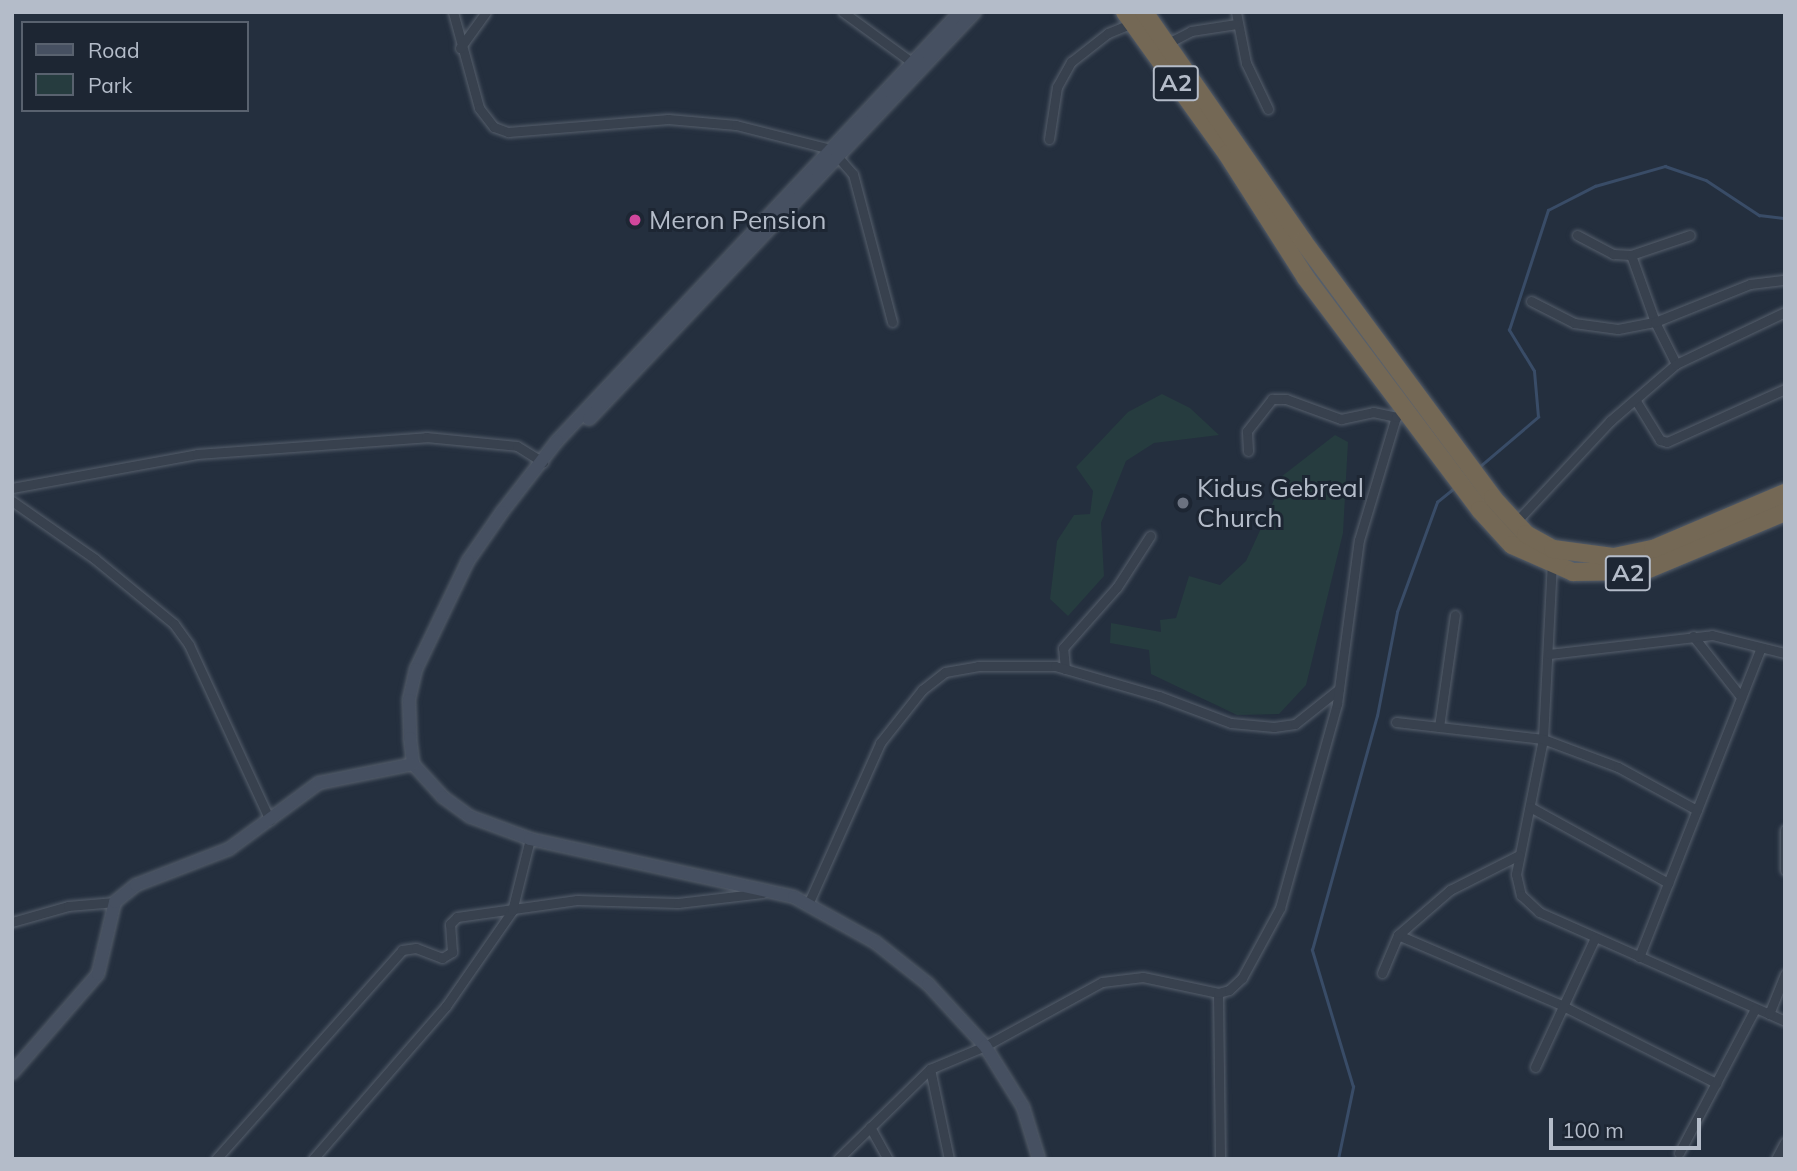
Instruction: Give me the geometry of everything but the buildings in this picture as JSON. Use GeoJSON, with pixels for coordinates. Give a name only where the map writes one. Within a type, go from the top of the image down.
{"type":"FeatureCollection","features":[{"type":"Feature","properties":{"kind":"highway","name":"A2"},"geometry":{"type":"LineString","coordinates":[[1134,16],[1166,44],[1232,150]]}},
{"type":"Feature","properties":{"kind":"highway","name":"A2"},"geometry":{"type":"LineString","coordinates":[[1134,16],[1232,150],[1407,409],[1444,448],[1509,530],[1553,557],[1597,574],[1644,571],[1785,512]]}},
{"type":"Feature","properties":{"kind":"highway","name":"A2"},"geometry":{"type":"LineString","coordinates":[[1553,557],[1614,557],[1653,549],[1785,493]]}},
{"type":"Feature","properties":{"kind":"street"},"geometry":{"type":"LineString","coordinates":[[453,12],[460,48],[480,108],[494,127],[508,132],[668,119],[736,125],[836,153],[853,174],[892,322]]}},
{"type":"Feature","properties":{"kind":"street"},"geometry":{"type":"LineString","coordinates":[[460,48],[486,12]]}},
{"type":"Feature","properties":{"kind":"street"},"geometry":{"type":"LineString","coordinates":[[960,12],[916,66],[836,153],[565,432],[468,561],[428,639],[408,700],[413,764],[443,797],[471,817],[530,839],[775,891],[809,902],[876,942],[928,984],[985,1046],[1023,1107],[1039,1159]]}},
{"type":"Feature","properties":{"kind":"street"},"geometry":{"type":"LineString","coordinates":[[916,66],[975,12]]}},
{"type":"Feature","properties":{"kind":"street"},"geometry":{"type":"LineString","coordinates":[[1236,12],[1236,24],[1246,63],[1268,108]]}},
{"type":"Feature","properties":{"kind":"street"},"geometry":{"type":"LineString","coordinates":[[845,13],[916,66]]}},
{"type":"Feature","properties":{"kind":"street"},"geometry":{"type":"LineString","coordinates":[[1049,139],[1057,87],[1071,62],[1134,16]]}},
{"type":"Feature","properties":{"kind":"street"},"geometry":{"type":"LineString","coordinates":[[1166,44],[1191,31],[1236,24]]}},
{"type":"Feature","properties":{"kind":"street"},"geometry":{"type":"LineString","coordinates":[[1577,235],[1613,254],[1631,255],[1690,235]]}},
{"type":"Feature","properties":{"kind":"street"},"geometry":{"type":"LineString","coordinates":[[1631,255],[1655,322],[1676,365]]}},
{"type":"Feature","properties":{"kind":"street"},"geometry":{"type":"LineString","coordinates":[[1531,301],[1574,323],[1618,330],[1655,322],[1750,284],[1785,280]]}},
{"type":"Feature","properties":{"kind":"street"},"geometry":{"type":"LineString","coordinates":[[1509,530],[1610,421],[1676,365],[1785,312]]}},
{"type":"Feature","properties":{"kind":"street"},"geometry":{"type":"LineString","coordinates":[[1636,401],[1660,440],[1667,442],[1785,388]]}},
{"type":"Feature","properties":{"kind":"street"},"geometry":{"type":"LineString","coordinates":[[839,1158],[930,1069],[985,1046],[1102,982],[1122,977],[1218,993],[1230,990],[1242,978],[1280,908],[1339,689],[1359,540],[1407,409],[1373,412],[1341,419],[1286,399],[1272,399],[1247,431],[1248,451]]}},
{"type":"Feature","properties":{"kind":"street"},"geometry":{"type":"LineString","coordinates":[[12,488],[197,454],[426,437],[517,446],[547,458]]}},
{"type":"Feature","properties":{"kind":"street"},"geometry":{"type":"LineString","coordinates":[[12,501],[95,559],[174,624],[189,645],[270,820]]}},
{"type":"Feature","properties":{"kind":"street"},"geometry":{"type":"LineString","coordinates":[[1065,669],[1063,648],[1116,587],[1150,536]]}},
{"type":"Feature","properties":{"kind":"street"},"geometry":{"type":"LineString","coordinates":[[1553,557],[1543,739],[1519,855],[1517,885],[1529,905],[1595,938],[1785,1021]]}},
{"type":"Feature","properties":{"kind":"street"},"geometry":{"type":"LineString","coordinates":[[1439,727],[1455,614]]}},
{"type":"Feature","properties":{"kind":"street"},"geometry":{"type":"LineString","coordinates":[[1549,654],[1712,635],[1785,653]]}},
{"type":"Feature","properties":{"kind":"street"},"geometry":{"type":"LineString","coordinates":[[1693,636],[1741,697]]}},
{"type":"Feature","properties":{"kind":"street"},"geometry":{"type":"LineString","coordinates":[[1639,957],[1761,648]]}},
{"type":"Feature","properties":{"kind":"street"},"geometry":{"type":"LineString","coordinates":[[809,902],[880,743],[922,690],[945,672],[978,666],[1065,669],[1159,696],[1231,723],[1274,727],[1295,724],[1339,689]]}},
{"type":"Feature","properties":{"kind":"street"},"geometry":{"type":"LineString","coordinates":[[1396,722],[1543,739],[1618,767],[1697,810]]}},
{"type":"Feature","properties":{"kind":"street"},"geometry":{"type":"LineString","coordinates":[[12,922],[68,906],[115,901],[136,885],[229,849],[319,783],[413,764]]}},
{"type":"Feature","properties":{"kind":"street"},"geometry":{"type":"LineString","coordinates":[[1530,807],[1668,883]]}},
{"type":"Feature","properties":{"kind":"street"},"geometry":{"type":"LineString","coordinates":[[1785,830],[1785,870]]}},
{"type":"Feature","properties":{"kind":"street"},"geometry":{"type":"LineString","coordinates":[[313,1159],[446,1006],[512,911],[530,839]]}},
{"type":"Feature","properties":{"kind":"street"},"geometry":{"type":"LineString","coordinates":[[1382,973],[1398,935],[1450,890],[1519,855]]}},
{"type":"Feature","properties":{"kind":"street"},"geometry":{"type":"LineString","coordinates":[[216,1159],[402,950],[416,948],[442,958],[454,945],[453,919],[578,900],[678,903],[775,891]]}},
{"type":"Feature","properties":{"kind":"street"},"geometry":{"type":"LineString","coordinates":[[12,1073],[98,974],[115,901]]}},
{"type":"Feature","properties":{"kind":"street"},"geometry":{"type":"LineString","coordinates":[[1398,935],[1561,1005],[1716,1083]]}},
{"type":"Feature","properties":{"kind":"street"},"geometry":{"type":"LineString","coordinates":[[1535,1067],[1561,1005],[1595,938]]}},
{"type":"Feature","properties":{"kind":"street"},"geometry":{"type":"LineString","coordinates":[[1769,1014],[1785,974]]}},
{"type":"Feature","properties":{"kind":"street"},"geometry":{"type":"LineString","coordinates":[[1218,993],[1220,1159]]}},
{"type":"Feature","properties":{"kind":"street"},"geometry":{"type":"LineString","coordinates":[[1679,1153],[1755,1009]]}},
{"type":"Feature","properties":{"kind":"street"},"geometry":{"type":"LineString","coordinates":[[930,1069],[949,1159]]}},
{"type":"Feature","properties":{"kind":"street"},"geometry":{"type":"LineString","coordinates":[[870,1127],[888,1159]]}},
{"type":"Feature","properties":{"kind":"street"},"geometry":{"type":"LineString","coordinates":[[1776,1159],[1785,1142]]}},
{"type":"Feature","properties":{"kind":"green space"},"geometry":{"type":"Polygon","coordinates":[[[1162,394],[1190,408],[1219,435],[1154,443],[1126,461],[1101,523],[1104,576],[1068,616],[1050,599],[1057,541],[1074,515],[1090,514],[1093,491],[1076,467],[1128,412],[1162,394]]]}},
{"type":"Feature","properties":{"kind":"green space"},"geometry":{"type":"Polygon","coordinates":[[[1335,435],[1348,442],[1343,533],[1306,685],[1279,714],[1237,715],[1151,674],[1149,650],[1110,643],[1111,623],[1161,632],[1160,620],[1176,618],[1189,576],[1220,585],[1246,561],[1274,500],[1277,480],[1335,435]]]}},
{"type":"Feature","properties":{"kind":"waterway"},"geometry":{"type":"LineString","coordinates":[[1478,468],[1538,417],[1534,371],[1509,330],[1548,210],[1595,186],[1665,166],[1706,180],[1759,215],[1785,218]]}},
{"type":"Feature","properties":{"kind":"waterway"},"geometry":{"type":"LineString","coordinates":[[1338,1159],[1353,1087],[1312,950],[1377,716],[1397,612],[1437,502],[1454,488]]}},
{"type":"Feature","properties":{"kind":"place","name":"Meron Pension"},"geometry":{"type":"Point","coordinates":[635,220]}},
{"type":"Feature","properties":{"kind":"place","name":"Kidus Gebreal Church"},"geometry":{"type":"Point","coordinates":[1183,503]}}]}
